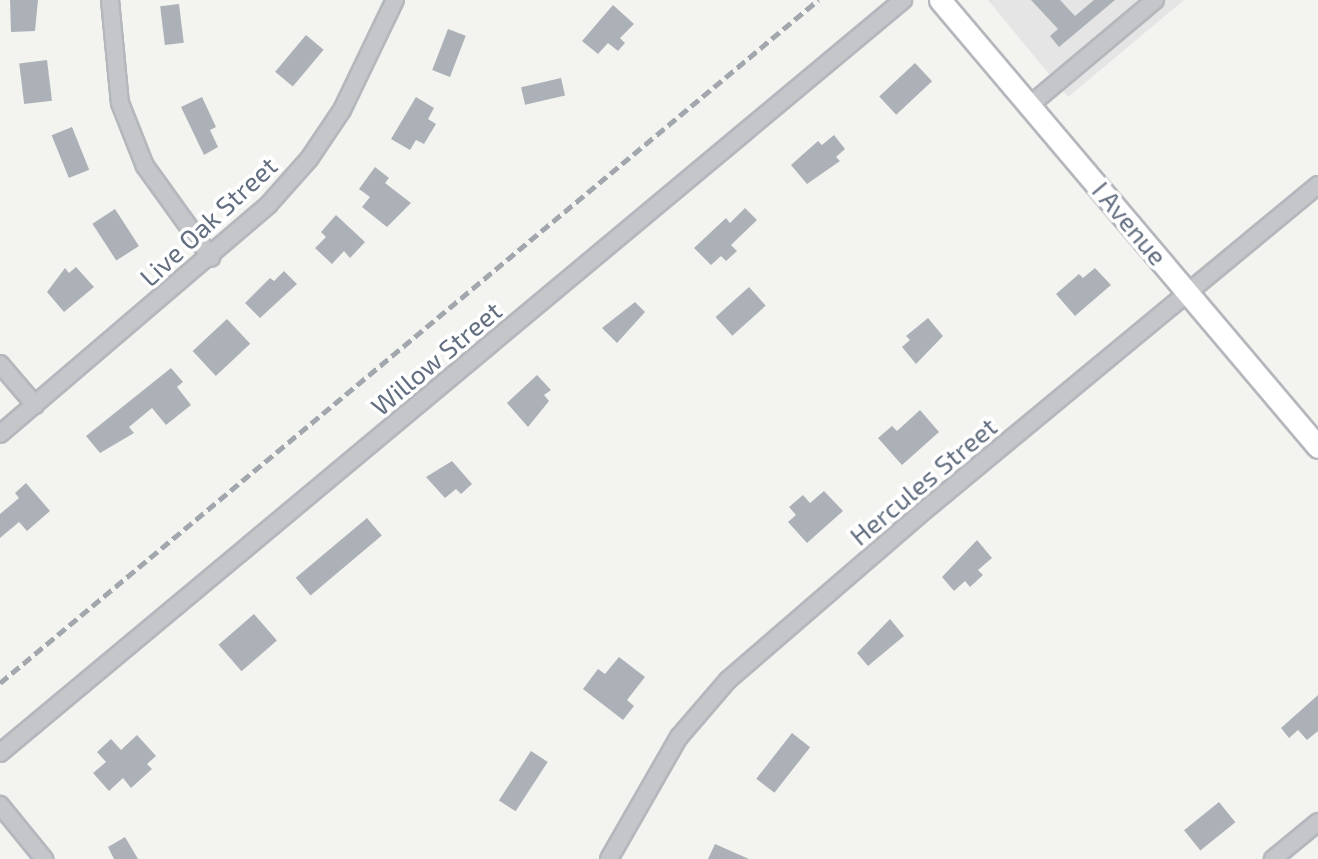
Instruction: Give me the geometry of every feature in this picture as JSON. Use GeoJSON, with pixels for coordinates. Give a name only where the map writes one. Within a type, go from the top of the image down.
{"type":"FeatureCollection","features":[{"type":"Feature","properties":{"kind":"main road","name":"I Avenue"},"geometry":{"type":"LineString","coordinates":[[940,0],[1318,447]]}},
{"type":"Feature","properties":{"kind":"street"},"geometry":{"type":"LineString","coordinates":[[110,0],[120,103],[145,166],[211,258]]}},
{"type":"Feature","properties":{"kind":"street","name":"Live Oak Street"},"geometry":{"type":"LineString","coordinates":[[0,434],[211,258],[309,159],[342,110],[395,0]]}},
{"type":"Feature","properties":{"kind":"street","name":"Willow Street"},"geometry":{"type":"LineString","coordinates":[[0,753],[903,0]]}},
{"type":"Feature","properties":{"kind":"street"},"geometry":{"type":"LineString","coordinates":[[1030,105],[1155,0]]}},
{"type":"Feature","properties":{"kind":"street","name":"Hercules Street"},"geometry":{"type":"LineString","coordinates":[[609,859],[679,737],[728,680],[930,505],[1317,188]]}},
{"type":"Feature","properties":{"kind":"street"},"geometry":{"type":"LineString","coordinates":[[0,364],[35,405]]}},
{"type":"Feature","properties":{"kind":"street"},"geometry":{"type":"LineString","coordinates":[[0,805],[44,859]]}},
{"type":"Feature","properties":{"kind":"street"},"geometry":{"type":"LineString","coordinates":[[1273,859],[1318,822]]}},
{"type":"Feature","properties":{"kind":"shaded area"},"geometry":{"type":"Polygon","coordinates":[[[988,0],[1184,0],[1068,97],[988,0]]]}},
{"type":"Feature","properties":{"kind":"building"},"geometry":{"type":"Polygon","coordinates":[[[10,0],[38,0],[35,31],[11,32],[10,0]]]}},
{"type":"Feature","properties":{"kind":"building"},"geometry":{"type":"Polygon","coordinates":[[[1031,0],[1060,0],[1075,16],[1094,0],[1115,0],[1059,47],[1050,36],[1058,29],[1031,0]]]}},
{"type":"Feature","properties":{"kind":"building"},"geometry":{"type":"Polygon","coordinates":[[[179,4],[184,43],[165,45],[160,6],[179,4]]]}},
{"type":"Feature","properties":{"kind":"building"},"geometry":{"type":"Polygon","coordinates":[[[613,5],[634,24],[620,38],[625,43],[618,51],[608,43],[598,54],[582,41],[613,5]]]}},
{"type":"Feature","properties":{"kind":"building"},"geometry":{"type":"Polygon","coordinates":[[[448,29],[466,36],[450,77],[432,70],[448,29]]]}},
{"type":"Feature","properties":{"kind":"building"},"geometry":{"type":"Polygon","coordinates":[[[306,35],[324,50],[293,87],[275,72],[306,35]]]}},
{"type":"Feature","properties":{"kind":"building"},"geometry":{"type":"Polygon","coordinates":[[[47,60],[52,101],[24,104],[19,63],[47,60]]]}},
{"type":"Feature","properties":{"kind":"building"},"geometry":{"type":"Polygon","coordinates":[[[915,63],[932,81],[896,115],[879,96],[915,63]]]}},
{"type":"Feature","properties":{"kind":"building"},"geometry":{"type":"Polygon","coordinates":[[[561,78],[565,96],[525,105],[521,87],[561,78]]]}},
{"type":"Feature","properties":{"kind":"building"},"geometry":{"type":"Polygon","coordinates":[[[202,97],[216,127],[210,130],[218,147],[204,155],[181,107],[202,97]]]}},
{"type":"Feature","properties":{"kind":"building"},"geometry":{"type":"Polygon","coordinates":[[[416,97],[434,108],[428,119],[436,124],[424,144],[416,140],[410,150],[391,139],[416,97]]]}},
{"type":"Feature","properties":{"kind":"building"},"geometry":{"type":"Polygon","coordinates":[[[72,127],[89,170],[69,178],[52,135],[72,127]]]}},
{"type":"Feature","properties":{"kind":"building"},"geometry":{"type":"Polygon","coordinates":[[[834,135],[845,149],[836,157],[840,161],[807,184],[791,165],[818,141],[822,145],[834,135]]]}},
{"type":"Feature","properties":{"kind":"building"},"geometry":{"type":"Polygon","coordinates":[[[375,167],[389,178],[385,183],[411,203],[387,227],[362,207],[370,197],[359,189],[375,167]]]}},
{"type":"Feature","properties":{"kind":"building"},"geometry":{"type":"Polygon","coordinates":[[[745,208],[757,220],[731,245],[737,251],[726,261],[721,256],[711,265],[694,248],[726,218],[730,223],[745,208]]]}},
{"type":"Feature","properties":{"kind":"building"},"geometry":{"type":"Polygon","coordinates":[[[115,209],[139,246],[116,261],[92,224],[115,209]]]}},
{"type":"Feature","properties":{"kind":"building"},"geometry":{"type":"Polygon","coordinates":[[[336,215],[365,242],[350,258],[344,251],[332,264],[315,248],[326,237],[321,232],[336,215]]]}},
{"type":"Feature","properties":{"kind":"building"},"geometry":{"type":"Polygon","coordinates":[[[76,267],[94,287],[64,312],[47,292],[65,268],[69,273],[76,267]]]}},
{"type":"Feature","properties":{"kind":"building"},"geometry":{"type":"Polygon","coordinates":[[[1095,268],[1111,285],[1075,316],[1056,294],[1079,274],[1083,278],[1095,268]]]}},
{"type":"Feature","properties":{"kind":"building"},"geometry":{"type":"Polygon","coordinates":[[[284,271],[297,284],[260,318],[245,303],[270,278],[274,281],[284,271]]]}},
{"type":"Feature","properties":{"kind":"building"},"geometry":{"type":"Polygon","coordinates":[[[749,287],[766,306],[732,336],[716,317],[749,287]]]}},
{"type":"Feature","properties":{"kind":"building"},"geometry":{"type":"Polygon","coordinates":[[[635,302],[645,312],[617,343],[602,328],[635,302]]]}},
{"type":"Feature","properties":{"kind":"building"},"geometry":{"type":"Polygon","coordinates":[[[928,318],[943,336],[916,364],[902,347],[910,340],[906,336],[928,318]]]}},
{"type":"Feature","properties":{"kind":"building"},"geometry":{"type":"Polygon","coordinates":[[[227,319],[250,344],[216,376],[193,351],[227,319]]]}},
{"type":"Feature","properties":{"kind":"building"},"geometry":{"type":"Polygon","coordinates":[[[171,368],[183,382],[177,387],[191,405],[166,425],[152,408],[129,427],[134,433],[100,453],[86,436],[171,368]]]}},
{"type":"Feature","properties":{"kind":"building"},"geometry":{"type":"Polygon","coordinates":[[[537,375],[551,390],[544,395],[549,401],[528,427],[507,403],[537,375]]]}},
{"type":"Feature","properties":{"kind":"building"},"geometry":{"type":"Polygon","coordinates":[[[920,410],[939,432],[902,465],[878,438],[892,426],[897,431],[920,410]]]}},
{"type":"Feature","properties":{"kind":"building"},"geometry":{"type":"Polygon","coordinates":[[[452,461],[472,484],[461,494],[456,489],[445,498],[426,477],[452,461]]]}},
{"type":"Feature","properties":{"kind":"building"},"geometry":{"type":"Polygon","coordinates":[[[26,483],[50,511],[27,531],[19,522],[0,538],[0,514],[19,498],[15,493],[26,483]]]}},
{"type":"Feature","properties":{"kind":"building"},"geometry":{"type":"Polygon","coordinates":[[[824,491],[843,511],[807,543],[788,522],[796,515],[789,507],[803,495],[810,503],[824,491]]]}},
{"type":"Feature","properties":{"kind":"building"},"geometry":{"type":"Polygon","coordinates":[[[367,518],[382,536],[311,595],[296,578],[367,518]]]}},
{"type":"Feature","properties":{"kind":"building"},"geometry":{"type":"Polygon","coordinates":[[[977,540],[992,558],[978,570],[983,575],[970,587],[965,581],[954,591],[942,577],[977,540]]]}},
{"type":"Feature","properties":{"kind":"building"},"geometry":{"type":"Polygon","coordinates":[[[254,614],[277,640],[241,671],[219,645],[254,614]]]}},
{"type":"Feature","properties":{"kind":"building"},"geometry":{"type":"Polygon","coordinates":[[[890,619],[904,636],[868,666],[857,653],[890,619]]]}},
{"type":"Feature","properties":{"kind":"building"},"geometry":{"type":"Polygon","coordinates":[[[619,657],[645,677],[627,700],[634,706],[623,720],[583,689],[598,669],[605,674],[619,657]]]}},
{"type":"Feature","properties":{"kind":"building"},"geometry":{"type":"Polygon","coordinates":[[[1318,695],[1318,731],[1307,740],[1298,730],[1289,738],[1281,728],[1318,695]]]}},
{"type":"Feature","properties":{"kind":"building"},"geometry":{"type":"Polygon","coordinates":[[[792,733],[810,747],[774,793],[756,779],[792,733]]]}},
{"type":"Feature","properties":{"kind":"building"},"geometry":{"type":"Polygon","coordinates":[[[137,735],[156,756],[147,764],[152,769],[131,788],[123,778],[109,791],[93,773],[106,762],[97,752],[111,739],[121,750],[137,735]]]}},
{"type":"Feature","properties":{"kind":"building"},"geometry":{"type":"Polygon","coordinates":[[[531,751],[548,762],[516,811],[499,800],[531,751]]]}},
{"type":"Feature","properties":{"kind":"building"},"geometry":{"type":"Polygon","coordinates":[[[1219,802],[1235,822],[1200,851],[1184,830],[1219,802]]]}},
{"type":"Feature","properties":{"kind":"building"},"geometry":{"type":"Polygon","coordinates":[[[125,837],[138,859],[114,859],[108,847],[125,837]]]}},
{"type":"Feature","properties":{"kind":"building"},"geometry":{"type":"Polygon","coordinates":[[[715,844],[749,859],[708,859],[715,844]]]}},
{"type":"Feature","properties":{"kind":"railway"},"geometry":{"type":"LineString","coordinates":[[0,683],[818,0]]}}]}
